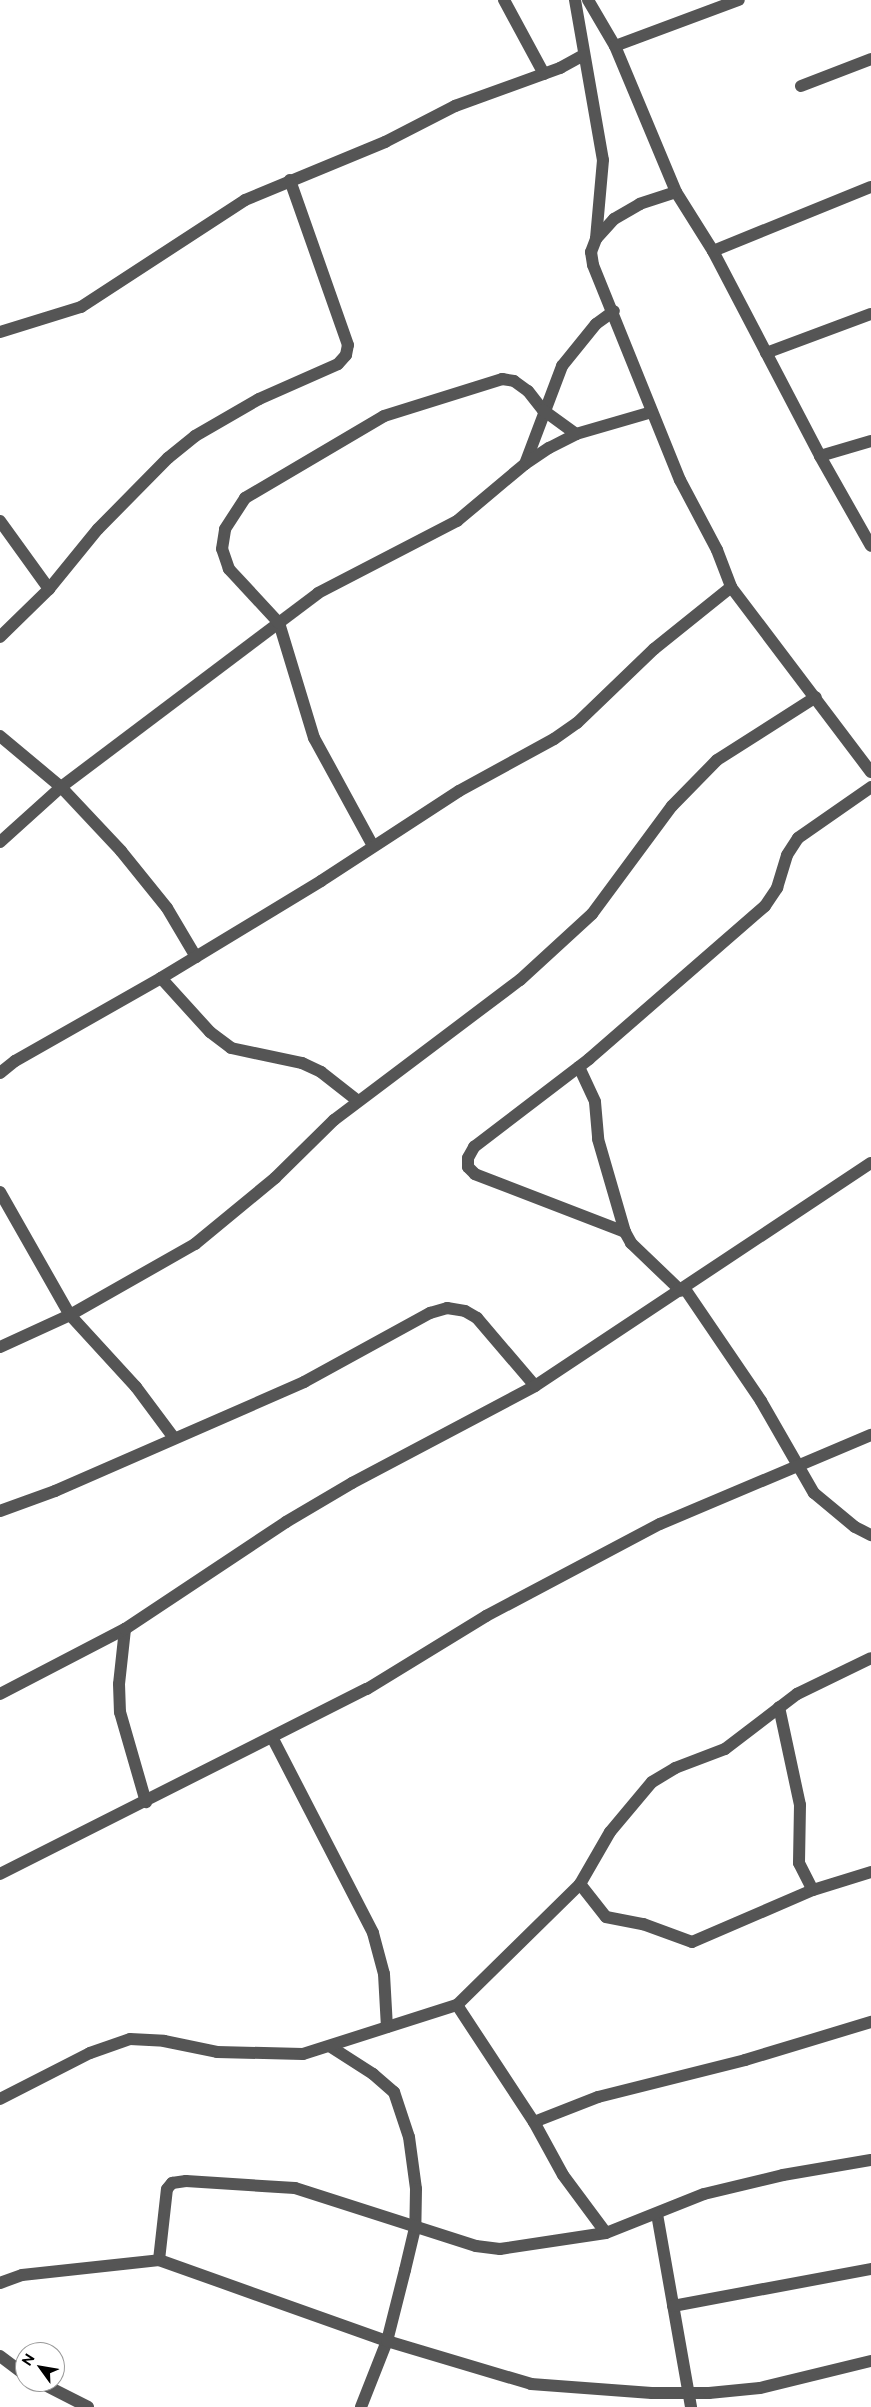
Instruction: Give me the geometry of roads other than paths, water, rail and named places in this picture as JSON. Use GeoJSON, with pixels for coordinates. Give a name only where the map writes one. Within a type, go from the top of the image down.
{"type":"FeatureCollection","features":[{"type":"Feature","properties":{"kind":"street"},"geometry":{"type":"LineString","coordinates":[[504,0],[544,74]]}},
{"type":"Feature","properties":{"kind":"street"},"geometry":{"type":"LineString","coordinates":[[575,0],[583,55],[603,160],[596,239],[592,252],[593,265],[614,311],[680,480],[717,550],[730,586],[871,772]]}},
{"type":"Feature","properties":{"kind":"street"},"geometry":{"type":"LineString","coordinates":[[588,0],[615,46],[676,192],[713,251],[820,456],[871,546]]}},
{"type":"Feature","properties":{"kind":"street"},"geometry":{"type":"LineString","coordinates":[[615,46],[739,0]]}},
{"type":"Feature","properties":{"kind":"street"},"geometry":{"type":"LineString","coordinates":[[0,332],[81,307],[245,200],[385,142],[455,106],[544,74],[583,55]]}},
{"type":"Feature","properties":{"kind":"street"},"geometry":{"type":"LineString","coordinates":[[801,86],[871,59]]}},
{"type":"Feature","properties":{"kind":"street"},"geometry":{"type":"LineString","coordinates":[[0,637],[49,589],[98,529],[168,458],[195,436],[259,399],[338,364],[346,355],[348,345],[290,180]]}},
{"type":"Feature","properties":{"kind":"street"},"geometry":{"type":"LineString","coordinates":[[713,251],[871,187]]}},
{"type":"Feature","properties":{"kind":"street"},"geometry":{"type":"LineString","coordinates":[[596,239],[614,219],[640,204],[676,192]]}},
{"type":"Feature","properties":{"kind":"street"},"geometry":{"type":"LineString","coordinates":[[525,464],[543,410],[562,366],[596,324],[614,311]]}},
{"type":"Feature","properties":{"kind":"street"},"geometry":{"type":"LineString","coordinates":[[766,353],[871,314]]}},
{"type":"Feature","properties":{"kind":"street"},"geometry":{"type":"LineString","coordinates":[[373,846],[314,738],[279,623],[229,569],[222,548],[225,529],[245,498],[384,416],[502,379],[514,381],[528,391],[543,410],[576,434]]}},
{"type":"Feature","properties":{"kind":"street"},"geometry":{"type":"LineString","coordinates":[[0,842],[61,787],[331,585],[457,521],[525,464],[576,434],[652,412]]}},
{"type":"Feature","properties":{"kind":"street"},"geometry":{"type":"LineString","coordinates":[[820,456],[871,441]]}},
{"type":"Feature","properties":{"kind":"street"},"geometry":{"type":"LineString","coordinates":[[0,521],[49,589]]}},
{"type":"Feature","properties":{"kind":"street"},"geometry":{"type":"LineString","coordinates":[[0,1073],[15,1061],[196,957],[459,791],[554,739],[577,723],[654,649],[730,586]]}},
{"type":"Feature","properties":{"kind":"street"},"geometry":{"type":"LineString","coordinates":[[0,1347],[70,1315],[195,1244],[275,1178],[334,1120],[520,980],[592,914],[672,806],[717,760],[816,697]]}},
{"type":"Feature","properties":{"kind":"street"},"geometry":{"type":"LineString","coordinates":[[0,736],[61,787],[167,908],[196,957]]}},
{"type":"Feature","properties":{"kind":"street"},"geometry":{"type":"LineString","coordinates":[[871,787],[798,838],[786,855],[777,888],[765,906],[579,1066],[474,1147],[468,1158],[468,1167],[475,1174],[625,1232],[683,1290],[799,1463],[802,1476],[814,1494],[854,1527],[871,1536]]}},
{"type":"Feature","properties":{"kind":"street"},"geometry":{"type":"LineString","coordinates":[[161,978],[210,1032],[231,1048],[302,1063],[321,1072],[358,1101]]}},
{"type":"Feature","properties":{"kind":"street"},"geometry":{"type":"LineString","coordinates":[[579,1066],[595,1102],[598,1138],[625,1232]]}},
{"type":"Feature","properties":{"kind":"street"},"geometry":{"type":"LineString","coordinates":[[0,1694],[125,1629],[286,1522],[352,1483],[535,1386],[683,1290],[871,1163]]}},
{"type":"Feature","properties":{"kind":"street"},"geometry":{"type":"LineString","coordinates":[[0,1192],[70,1315],[136,1387],[174,1438]]}},
{"type":"Feature","properties":{"kind":"street"},"geometry":{"type":"LineString","coordinates":[[0,1511],[55,1491],[304,1382],[430,1313],[447,1308],[466,1311],[477,1318],[535,1386]]}},
{"type":"Feature","properties":{"kind":"street"},"geometry":{"type":"LineString","coordinates":[[0,1874],[367,1689],[486,1616],[660,1524],[799,1463],[871,1435]]}},
{"type":"Feature","properties":{"kind":"street"},"geometry":{"type":"LineString","coordinates":[[125,1629],[118,1684],[120,1712],[146,1802]]}},
{"type":"Feature","properties":{"kind":"street"},"geometry":{"type":"LineString","coordinates":[[0,2099],[90,2053],[130,2039],[164,2040],[217,2052],[303,2054],[331,2047],[457,2005],[580,1884],[610,1832],[652,1782],[675,1768],[725,1748],[805,1690],[871,1658]]}},
{"type":"Feature","properties":{"kind":"street"},"geometry":{"type":"LineString","coordinates":[[779,1707],[800,1805],[799,1863],[813,1890]]}},
{"type":"Feature","properties":{"kind":"street"},"geometry":{"type":"LineString","coordinates":[[272,1737],[373,1933],[384,1974],[387,2027]]}},
{"type":"Feature","properties":{"kind":"street"},"geometry":{"type":"LineString","coordinates":[[580,1884],[606,1917],[643,1924],[692,1942],[813,1890],[871,1872]]}},
{"type":"Feature","properties":{"kind":"street"},"geometry":{"type":"LineString","coordinates":[[457,2005],[534,2122],[563,2175],[606,2233]]}},
{"type":"Feature","properties":{"kind":"street"},"geometry":{"type":"LineString","coordinates":[[534,2122],[598,2097],[745,2060],[871,2022]]}},
{"type":"Feature","properties":{"kind":"street"},"geometry":{"type":"LineString","coordinates":[[331,2047],[373,2074],[394,2092],[409,2137],[416,2189],[415,2228],[387,2341],[361,2407]]}},
{"type":"Feature","properties":{"kind":"street"},"geometry":{"type":"LineString","coordinates":[[159,2260],[167,2189],[172,2183],[186,2181],[295,2188],[415,2228],[476,2246],[500,2249],[606,2233],[704,2194],[783,2175],[871,2160]]}},
{"type":"Feature","properties":{"kind":"street"},"geometry":{"type":"LineString","coordinates":[[657,2214],[691,2407]]}},
{"type":"Feature","properties":{"kind":"street"},"geometry":{"type":"LineString","coordinates":[[0,2282],[22,2275],[159,2260],[387,2341],[532,2384],[690,2394],[760,2388],[871,2361]]}},
{"type":"Feature","properties":{"kind":"street"},"geometry":{"type":"LineString","coordinates":[[673,2306],[871,2269]]}},
{"type":"Feature","properties":{"kind":"street"},"geometry":{"type":"LineString","coordinates":[[0,2356],[15,2367]]}},
{"type":"Feature","properties":{"kind":"street"},"geometry":{"type":"LineString","coordinates":[[59,2392],[88,2407]]}}]}
